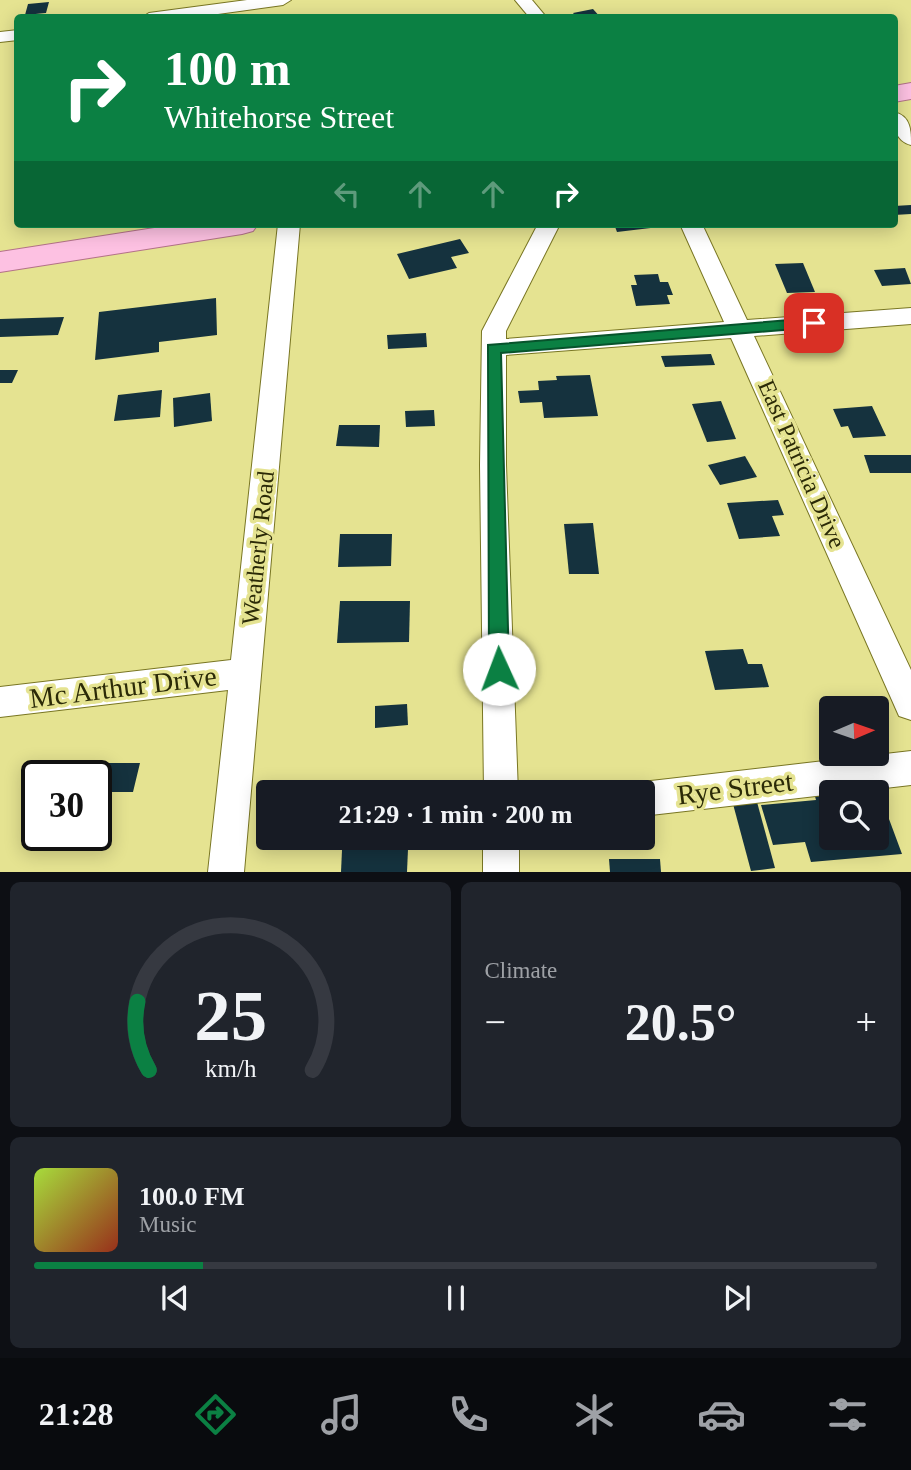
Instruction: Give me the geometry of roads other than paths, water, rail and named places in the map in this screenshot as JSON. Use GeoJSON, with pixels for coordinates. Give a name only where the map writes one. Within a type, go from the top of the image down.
{"type":"FeatureCollection","features":[{"type":"Feature","properties":{"kind":"main road"},"geometry":{"type":"LineString","coordinates":[[0,262],[217,228]]}},
{"type":"Feature","properties":{"kind":"street"},"geometry":{"type":"LineString","coordinates":[[179,14],[283,0]]}},
{"type":"Feature","properties":{"kind":"street"},"geometry":{"type":"LineString","coordinates":[[523,0],[535,14]]}},
{"type":"Feature","properties":{"kind":"street"},"geometry":{"type":"LineString","coordinates":[[898,123],[911,139]]}},
{"type":"Feature","properties":{"kind":"street","name":"Weatherly Road"},"geometry":{"type":"LineString","coordinates":[[226,872],[289,228]]}},
{"type":"Feature","properties":{"kind":"street"},"geometry":{"type":"LineString","coordinates":[[501,780],[493,348],[498,320],[547,228]]}},
{"type":"Feature","properties":{"kind":"street","name":"East Patricia Drive"},"geometry":{"type":"LineString","coordinates":[[693,228],[911,705]]}},
{"type":"Feature","properties":{"kind":"street"},"geometry":{"type":"LineString","coordinates":[[493,348],[911,316]]}},
{"type":"Feature","properties":{"kind":"street","name":"Mc Arthur Drive"},"geometry":{"type":"LineString","coordinates":[[0,702],[246,673]]}},
{"type":"Feature","properties":{"kind":"street","name":"Rye Street"},"geometry":{"type":"LineString","coordinates":[[655,798],[911,768]]}},
{"type":"Feature","properties":{"kind":"street"},"geometry":{"type":"LineString","coordinates":[[501,850],[502,872]]}}]}
